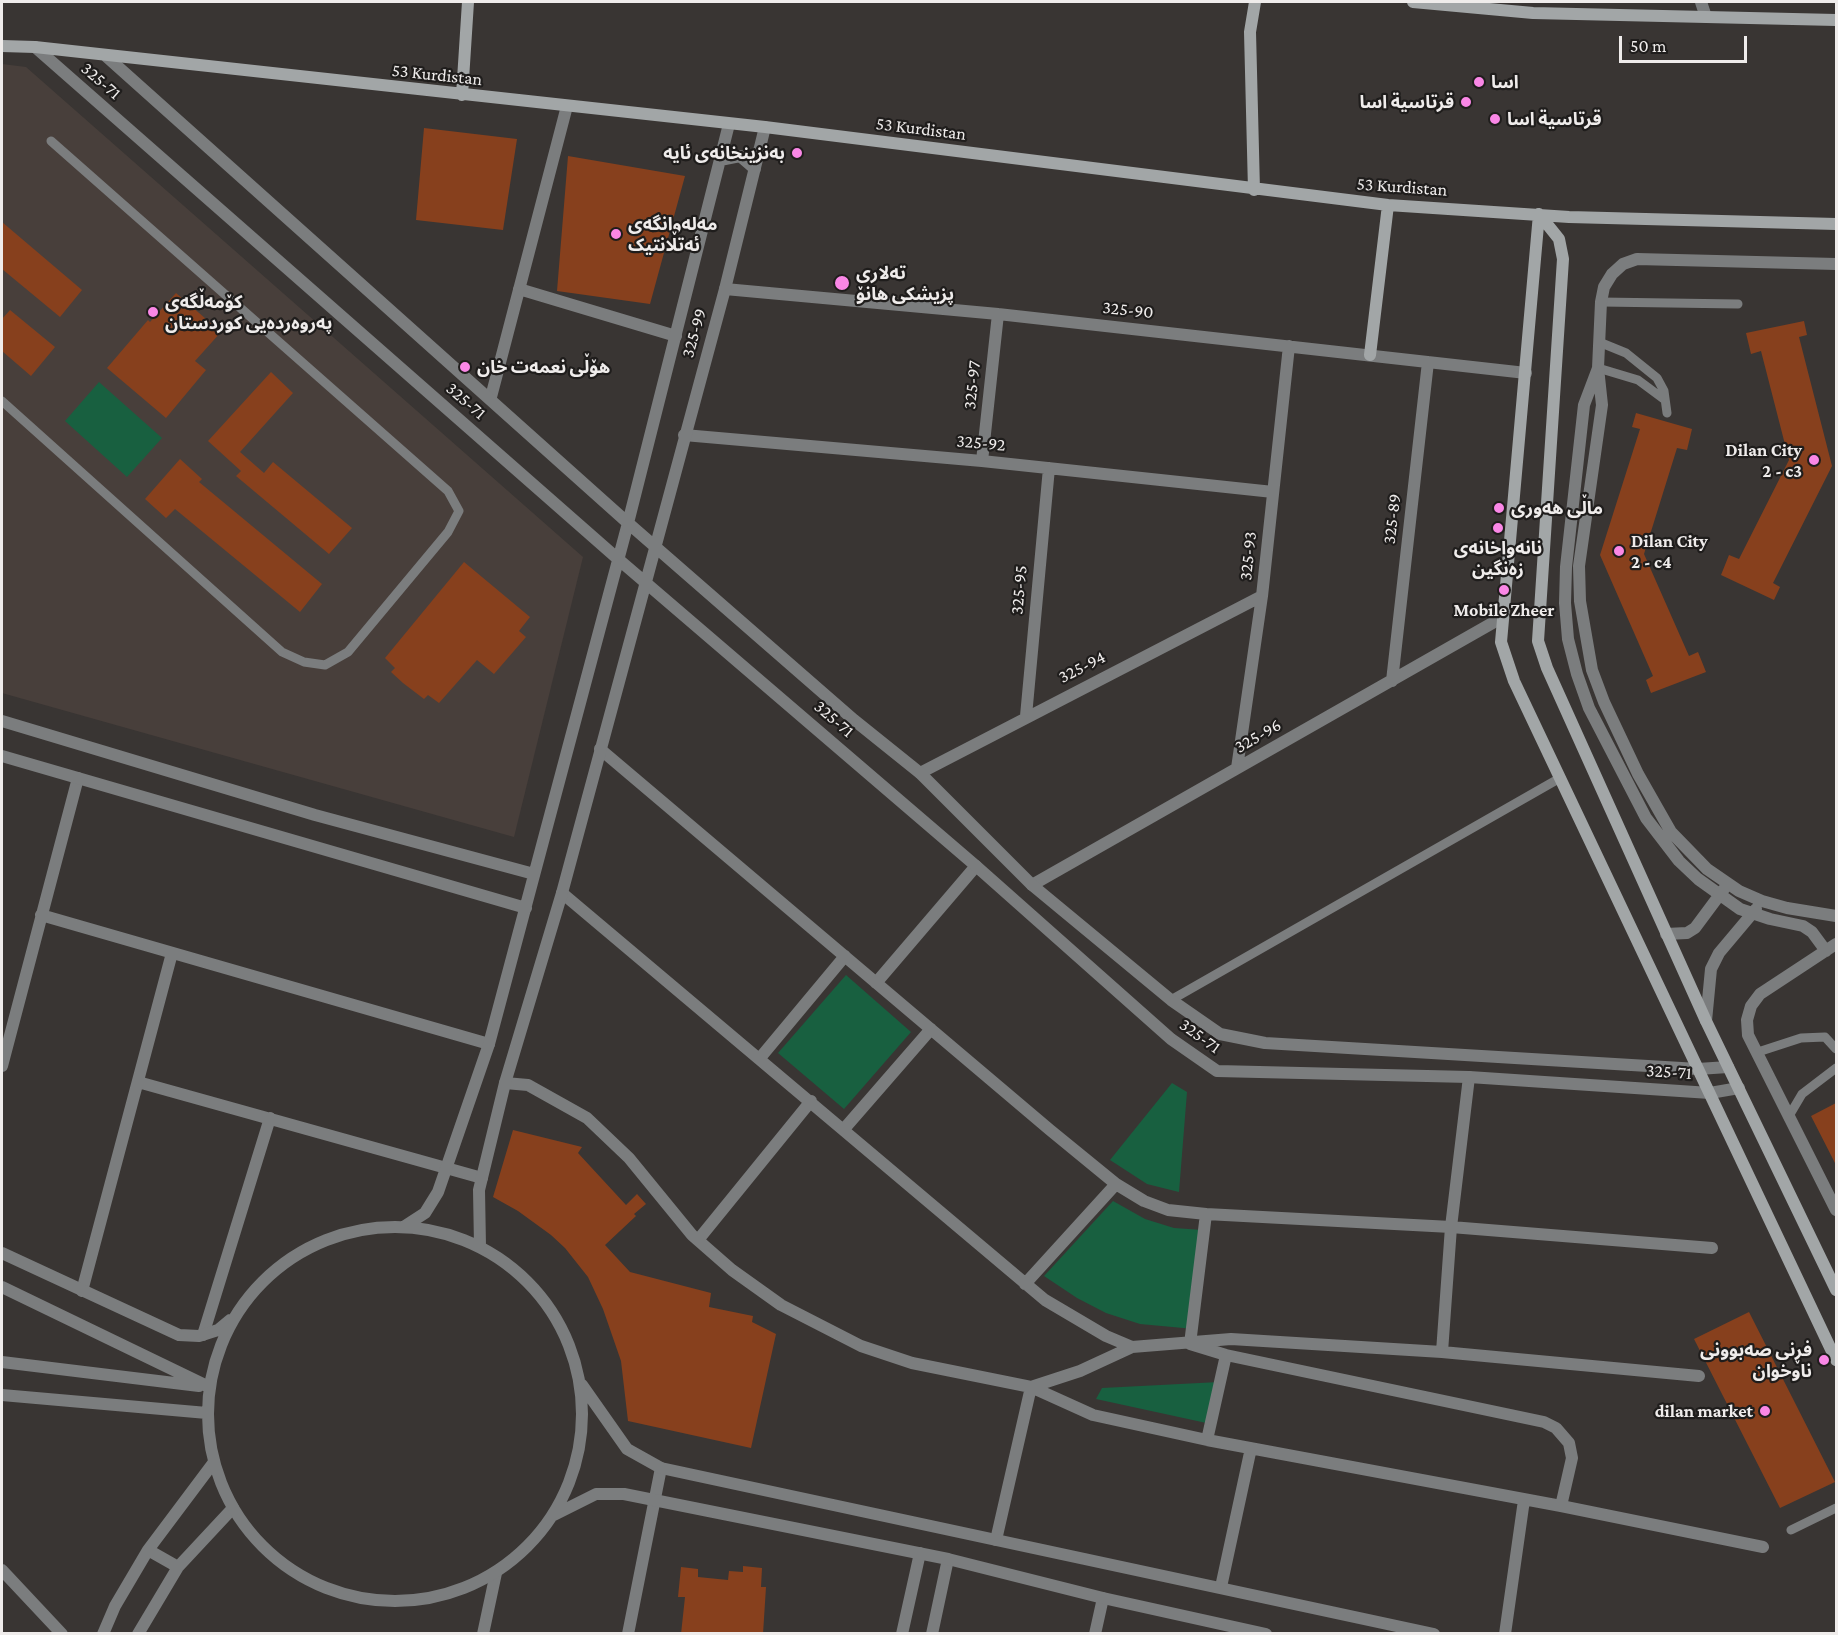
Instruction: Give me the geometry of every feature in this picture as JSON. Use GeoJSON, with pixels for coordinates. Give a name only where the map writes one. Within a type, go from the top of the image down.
{"type":"FeatureCollection","features":[{"type":"Feature","properties":{"kind":"main road"},"geometry":{"type":"LineString","coordinates":[[462,95],[468,2]]}},
{"type":"Feature","properties":{"kind":"main road"},"geometry":{"type":"LineString","coordinates":[[1254,190],[1250,32],[1256,2]]}},
{"type":"Feature","properties":{"kind":"main road"},"geometry":{"type":"LineString","coordinates":[[1413,2],[1836,20]]}},
{"type":"Feature","properties":{"kind":"main road","name":"53 Kurdistan"},"geometry":{"type":"LineString","coordinates":[[2,46],[35,47],[107,57],[765,127],[1388,205],[1569,217],[1836,224]]}},
{"type":"Feature","properties":{"kind":"main road"},"geometry":{"type":"LineString","coordinates":[[1370,355],[1388,205]]}},
{"type":"Feature","properties":{"kind":"main road"},"geometry":{"type":"LineString","coordinates":[[1539,214],[1502,642],[1514,681],[1836,1360]]}},
{"type":"Feature","properties":{"kind":"main road"},"geometry":{"type":"LineString","coordinates":[[1539,214],[1559,239],[1563,259],[1538,641],[1547,668],[1666,934],[1836,1290]]}},
{"type":"Feature","properties":{"kind":"street"},"geometry":{"type":"LineString","coordinates":[[1701,2],[1706,16]]}},
{"type":"Feature","properties":{"kind":"street","name":"325-71"},"geometry":{"type":"LineString","coordinates":[[35,47],[618,559],[646,580],[976,866],[1171,1039],[1217,1071],[1469,1077],[1710,1093],[1739,1088]]}},
{"type":"Feature","properties":{"kind":"street","name":"325-71"},"geometry":{"type":"LineString","coordinates":[[107,57],[490,397],[628,523],[854,720],[920,773],[1032,885],[1171,1000],[1220,1034],[1265,1043],[1698,1069],[1728,1066]]}},
{"type":"Feature","properties":{"kind":"street"},"geometry":{"type":"LineString","coordinates":[[490,397],[567,106]]}},
{"type":"Feature","properties":{"kind":"street"},"geometry":{"type":"LineString","coordinates":[[405,1226],[425,1213],[438,1192],[489,1044],[628,523],[729,124]]}},
{"type":"Feature","properties":{"kind":"street","name":"325-99"},"geometry":{"type":"LineString","coordinates":[[480,1246],[479,1190],[505,1083],[562,893],[725,289],[765,127]]}},
{"type":"Feature","properties":{"kind":"street"},"geometry":{"type":"LineString","coordinates":[[720,159],[740,156],[755,169]]}},
{"type":"Feature","properties":{"kind":"street"},"geometry":{"type":"LineString","coordinates":[[1836,264],[1637,259],[1623,264],[1612,274],[1604,287],[1601,302],[1598,368],[1602,405],[1580,566],[1583,624],[1592,670],[1604,702],[1657,810],[1688,852],[1728,884],[1762,901],[1836,916]]}},
{"type":"Feature","properties":{"kind":"street"},"geometry":{"type":"LineString","coordinates":[[519,289],[676,336]]}},
{"type":"Feature","properties":{"kind":"street","name":"325-90"},"geometry":{"type":"LineString","coordinates":[[725,289],[998,314],[1526,373]]}},
{"type":"Feature","properties":{"kind":"street","name":"325-97"},"geometry":{"type":"LineString","coordinates":[[982,461],[998,314]]}},
{"type":"Feature","properties":{"kind":"street","name":"325-93"},"geometry":{"type":"LineString","coordinates":[[1237,768],[1262,596],[1289,346]]}},
{"type":"Feature","properties":{"kind":"street","name":"325-89"},"geometry":{"type":"LineString","coordinates":[[1392,681],[1428,362]]}},
{"type":"Feature","properties":{"kind":"street"},"geometry":{"type":"LineString","coordinates":[[1598,368],[1584,405],[1567,555],[1565,603],[1568,639],[1577,674],[1589,708],[1646,818],[1679,861],[1720,895],[1752,914],[1803,926],[1831,947],[1772,986],[1751,1006],[1747,1020],[1748,1035],[1836,1210]]}},
{"type":"Feature","properties":{"kind":"street","name":"325-92"},"geometry":{"type":"LineString","coordinates":[[684,435],[982,461],[1273,492]]}},
{"type":"Feature","properties":{"kind":"street","name":"325-95"},"geometry":{"type":"LineString","coordinates":[[1026,716],[1049,468]]}},
{"type":"Feature","properties":{"kind":"street","name":"325-94"},"geometry":{"type":"LineString","coordinates":[[920,773],[1026,716],[1262,596]]}},
{"type":"Feature","properties":{"kind":"street","name":"325-96"},"geometry":{"type":"LineString","coordinates":[[1032,885],[1503,617]]}},
{"type":"Feature","properties":{"kind":"street"},"geometry":{"type":"LineString","coordinates":[[2,721],[315,815],[534,874]]}},
{"type":"Feature","properties":{"kind":"street"},"geometry":{"type":"LineString","coordinates":[[600,749],[1116,1184],[1144,1202],[1168,1210],[1206,1214],[1451,1227],[1712,1248]]}},
{"type":"Feature","properties":{"kind":"street"},"geometry":{"type":"LineString","coordinates":[[2,756],[525,908]]}},
{"type":"Feature","properties":{"kind":"street"},"geometry":{"type":"LineString","coordinates":[[2,1066],[78,778]]}},
{"type":"Feature","properties":{"kind":"street"},"geometry":{"type":"LineString","coordinates":[[1646,818],[1657,810]]}},
{"type":"Feature","properties":{"kind":"street"},"geometry":{"type":"LineString","coordinates":[[876,983],[976,866]]}},
{"type":"Feature","properties":{"kind":"street"},"geometry":{"type":"LineString","coordinates":[[1666,934],[1687,933],[1695,928],[1728,884]]}},
{"type":"Feature","properties":{"kind":"street"},"geometry":{"type":"LineString","coordinates":[[562,893],[812,1101],[1025,1284],[1046,1300],[1106,1336],[1131,1347]]}},
{"type":"Feature","properties":{"kind":"street"},"geometry":{"type":"LineString","coordinates":[[1706,1021],[1711,969],[1719,953],[1762,901]]}},
{"type":"Feature","properties":{"kind":"street"},"geometry":{"type":"LineString","coordinates":[[42,915],[489,1044]]}},
{"type":"Feature","properties":{"kind":"street"},"geometry":{"type":"LineString","coordinates":[[82,1291],[172,953]]}},
{"type":"Feature","properties":{"kind":"street"},"geometry":{"type":"LineString","coordinates":[[760,1058],[844,956]]}},
{"type":"Feature","properties":{"kind":"street"},"geometry":{"type":"LineString","coordinates":[[844,1129],[930,1029]]}},
{"type":"Feature","properties":{"kind":"street"},"geometry":{"type":"LineString","coordinates":[[1442,1352],[1451,1227],[1469,1077]]}},
{"type":"Feature","properties":{"kind":"street"},"geometry":{"type":"LineString","coordinates":[[138,1082],[482,1178]]}},
{"type":"Feature","properties":{"kind":"street"},"geometry":{"type":"LineString","coordinates":[[505,1083],[528,1086],[587,1118],[629,1158],[698,1240],[732,1270],[781,1305],[861,1346],[912,1363],[1031,1387],[1093,1415],[1207,1440],[1562,1506],[1764,1547]]}},
{"type":"Feature","properties":{"kind":"street"},"geometry":{"type":"LineString","coordinates":[[698,1240],[812,1101]]}},
{"type":"Feature","properties":{"kind":"street"},"geometry":{"type":"LineString","coordinates":[[203,1335],[270,1118]]}},
{"type":"Feature","properties":{"kind":"street"},"geometry":{"type":"LineString","coordinates":[[1025,1284],[1116,1184]]}},
{"type":"Feature","properties":{"kind":"street"},"geometry":{"type":"LineString","coordinates":[[1190,1344],[1206,1214]]}},
{"type":"Feature","properties":{"kind":"street"},"geometry":{"type":"LineString","coordinates":[[405,1226],[444,1232],[480,1246],[527,1281],[562,1328],[580,1383],[583,1429],[574,1473],[554,1515],[528,1547],[496,1573],[441,1596],[381,1601],[322,1587],[271,1554],[233,1508],[214,1462],[207,1413],[209,1387],[222,1340],[233,1318],[265,1278],[306,1248],[354,1230],[405,1226]]}},
{"type":"Feature","properties":{"kind":"street"},"geometry":{"type":"LineString","coordinates":[[2,1253],[179,1335],[203,1335],[218,1330],[233,1318]]}},
{"type":"Feature","properties":{"kind":"street"},"geometry":{"type":"LineString","coordinates":[[2,1287],[209,1387]]}},
{"type":"Feature","properties":{"kind":"street"},"geometry":{"type":"LineString","coordinates":[[1031,1387],[1080,1371],[1131,1347],[1231,1339],[1442,1352],[1699,1376]]}},
{"type":"Feature","properties":{"kind":"street"},"geometry":{"type":"LineString","coordinates":[[1190,1344],[1226,1355],[1544,1422],[1556,1428],[1569,1443],[1572,1458],[1562,1506]]}},
{"type":"Feature","properties":{"kind":"street"},"geometry":{"type":"LineString","coordinates":[[1207,1440],[1226,1355]]}},
{"type":"Feature","properties":{"kind":"street"},"geometry":{"type":"LineString","coordinates":[[2,1362],[209,1387]]}},
{"type":"Feature","properties":{"kind":"street"},"geometry":{"type":"LineString","coordinates":[[580,1383],[627,1449],[661,1468],[1434,1634]]}},
{"type":"Feature","properties":{"kind":"street"},"geometry":{"type":"LineString","coordinates":[[996,1540],[1031,1387]]}},
{"type":"Feature","properties":{"kind":"street"},"geometry":{"type":"LineString","coordinates":[[2,1395],[207,1413]]}},
{"type":"Feature","properties":{"kind":"street"},"geometry":{"type":"LineString","coordinates":[[1221,1587],[1251,1448]]}},
{"type":"Feature","properties":{"kind":"street"},"geometry":{"type":"LineString","coordinates":[[103,1634],[115,1606],[148,1550],[214,1462]]}},
{"type":"Feature","properties":{"kind":"street"},"geometry":{"type":"LineString","coordinates":[[628,1634],[661,1468]]}},
{"type":"Feature","properties":{"kind":"street"},"geometry":{"type":"LineString","coordinates":[[554,1515],[596,1494],[624,1494],[921,1553],[1103,1598],[1266,1634]]}},
{"type":"Feature","properties":{"kind":"street"},"geometry":{"type":"LineString","coordinates":[[1505,1634],[1524,1500]]}},
{"type":"Feature","properties":{"kind":"street"},"geometry":{"type":"LineString","coordinates":[[138,1634],[178,1567],[233,1508]]}},
{"type":"Feature","properties":{"kind":"street"},"geometry":{"type":"LineString","coordinates":[[148,1550],[178,1567]]}},
{"type":"Feature","properties":{"kind":"street"},"geometry":{"type":"LineString","coordinates":[[902,1634],[921,1553]]}},
{"type":"Feature","properties":{"kind":"street"},"geometry":{"type":"LineString","coordinates":[[932,1634],[948,1559]]}},
{"type":"Feature","properties":{"kind":"street"},"geometry":{"type":"LineString","coordinates":[[2,1570],[62,1634]]}},
{"type":"Feature","properties":{"kind":"street"},"geometry":{"type":"LineString","coordinates":[[483,1634],[496,1573]]}},
{"type":"Feature","properties":{"kind":"street"},"geometry":{"type":"LineString","coordinates":[[1095,1634],[1103,1598]]}},
{"type":"Feature","properties":{"kind":"lane"},"geometry":{"type":"LineString","coordinates":[[2,401],[282,652],[304,662],[325,665],[348,652],[448,531],[459,511],[448,491],[51,141]]}},
{"type":"Feature","properties":{"kind":"lane"},"geometry":{"type":"LineString","coordinates":[[1601,302],[1738,304]]}},
{"type":"Feature","properties":{"kind":"lane"},"geometry":{"type":"LineString","coordinates":[[1599,342],[1626,353],[1657,378],[1666,402],[1667,413]]}},
{"type":"Feature","properties":{"kind":"lane"},"geometry":{"type":"LineString","coordinates":[[1598,368],[1638,380],[1666,402]]}},
{"type":"Feature","properties":{"kind":"lane"},"geometry":{"type":"LineString","coordinates":[[1171,1000],[1560,778]]}},
{"type":"Feature","properties":{"kind":"lane"},"geometry":{"type":"LineString","coordinates":[[1758,1052],[1801,1038],[1813,1037],[1825,1037],[1836,1048]]}},
{"type":"Feature","properties":{"kind":"lane"},"geometry":{"type":"LineString","coordinates":[[1789,1116],[1802,1094],[1836,1068]]}},
{"type":"Feature","properties":{"kind":"lane"},"geometry":{"type":"LineString","coordinates":[[1791,1530],[1836,1508]]}},
{"type":"Feature","properties":{"kind":"shaded area","name":"كۆمەڵگەی پەروەردەیی كوردستان"},"geometry":{"type":"Polygon","coordinates":[[[2,64],[26,67],[583,557],[514,837],[2,693],[2,64]]]}},
{"type":"Feature","properties":{"kind":"green space"},"geometry":{"type":"Polygon","coordinates":[[[99,382],[162,438],[127,477],[65,421],[99,382]]]}},
{"type":"Feature","properties":{"kind":"green space"},"geometry":{"type":"Polygon","coordinates":[[[846,975],[911,1032],[844,1109],[778,1053],[846,975]]]}},
{"type":"Feature","properties":{"kind":"green space"},"geometry":{"type":"Polygon","coordinates":[[[1172,1083],[1187,1092],[1179,1192],[1147,1184],[1110,1160],[1172,1083]]]}},
{"type":"Feature","properties":{"kind":"green space"},"geometry":{"type":"Polygon","coordinates":[[[1113,1201],[1145,1219],[1174,1228],[1203,1230],[1194,1329],[1140,1324],[1106,1313],[1077,1298],[1044,1276],[1113,1201]]]}},
{"type":"Feature","properties":{"kind":"green space"},"geometry":{"type":"Polygon","coordinates":[[[1219,1382],[1211,1424],[1096,1399],[1102,1388],[1219,1382]]]}},
{"type":"Feature","properties":{"kind":"building"},"geometry":{"type":"Polygon","coordinates":[[[424,128],[517,139],[503,230],[416,220],[424,128]]]}},
{"type":"Feature","properties":{"kind":"building","name":"مەلەوانگەی ئەتڵانتیک"},"geometry":{"type":"Polygon","coordinates":[[[568,156],[685,176],[650,304],[557,291],[568,156]]]}},
{"type":"Feature","properties":{"kind":"building"},"geometry":{"type":"Polygon","coordinates":[[[2,222],[82,290],[60,317],[2,269],[2,222]]]}},
{"type":"Feature","properties":{"kind":"building"},"geometry":{"type":"Polygon","coordinates":[[[176,293],[221,332],[195,361],[206,370],[166,418],[107,368],[148,320],[150,322],[176,293]]]}},
{"type":"Feature","properties":{"kind":"building"},"geometry":{"type":"Polygon","coordinates":[[[10,310],[55,347],[31,376],[2,351],[2,319],[10,310]]]}},
{"type":"Feature","properties":{"kind":"building","name":"Dilan City 2 - c3"},"geometry":{"type":"Polygon","coordinates":[[[1804,321],[1807,335],[1799,337],[1832,466],[1773,583],[1780,587],[1774,600],[1721,575],[1729,555],[1739,559],[1789,460],[1761,351],[1751,354],[1746,333],[1804,321]]]}},
{"type":"Feature","properties":{"kind":"building"},"geometry":{"type":"Polygon","coordinates":[[[271,372],[293,393],[240,452],[264,473],[273,462],[352,528],[329,554],[236,476],[241,471],[208,441],[271,372]]]}},
{"type":"Feature","properties":{"kind":"building","name":"Dilan City 2 - c4"},"geometry":{"type":"Polygon","coordinates":[[[1636,413],[1692,429],[1687,450],[1677,448],[1644,554],[1689,656],[1698,652],[1706,672],[1651,693],[1646,680],[1653,676],[1600,555],[1640,429],[1632,427],[1636,413]]]}},
{"type":"Feature","properties":{"kind":"building"},"geometry":{"type":"Polygon","coordinates":[[[180,459],[202,479],[199,482],[322,584],[300,612],[175,509],[166,518],[145,499],[180,459]]]}},
{"type":"Feature","properties":{"kind":"building"},"geometry":{"type":"Polygon","coordinates":[[[464,562],[530,617],[519,631],[526,637],[494,674],[477,660],[439,703],[428,695],[424,699],[403,683],[391,672],[395,668],[385,658],[464,562]]]}},
{"type":"Feature","properties":{"kind":"building"},"geometry":{"type":"Polygon","coordinates":[[[1836,1103],[1836,1165],[1811,1116],[1836,1103]]]}},
{"type":"Feature","properties":{"kind":"building"},"geometry":{"type":"Polygon","coordinates":[[[513,1130],[582,1147],[578,1153],[626,1205],[637,1194],[646,1204],[605,1245],[630,1272],[711,1293],[709,1307],[753,1316],[752,1322],[776,1334],[751,1448],[628,1421],[621,1361],[603,1309],[588,1277],[565,1248],[551,1235],[518,1211],[493,1197],[513,1130]]]}},
{"type":"Feature","properties":{"kind":"building","name":"dilan market"},"geometry":{"type":"Polygon","coordinates":[[[1749,1312],[1835,1482],[1780,1508],[1694,1339],[1749,1312]]]}},
{"type":"Feature","properties":{"kind":"building"},"geometry":{"type":"Polygon","coordinates":[[[743,1566],[762,1568],[761,1587],[766,1587],[763,1634],[681,1634],[685,1597],[678,1597],[681,1567],[698,1569],[698,1577],[728,1580],[729,1571],[743,1572],[743,1566]]]}},
{"type":"Feature","properties":{"kind":"place","name":"اسا"},"geometry":{"type":"Point","coordinates":[1479,82]}},
{"type":"Feature","properties":{"kind":"place","name":"قرتاسية اسا"},"geometry":{"type":"Point","coordinates":[1466,102]}},
{"type":"Feature","properties":{"kind":"place","name":"قرتاسیة اسا"},"geometry":{"type":"Point","coordinates":[1495,119]}},
{"type":"Feature","properties":{"kind":"place","name":"بەنزینخانەی ئایە"},"geometry":{"type":"Point","coordinates":[797,153]}},
{"type":"Feature","properties":{"kind":"place","name":"مەلەوانگەی ئەتڵانتیک"},"geometry":{"type":"Point","coordinates":[616,234]}},
{"type":"Feature","properties":{"kind":"place","name":"تەلاری پزیشکی هانۆ"},"geometry":{"type":"Point","coordinates":[842,283]}},
{"type":"Feature","properties":{"kind":"place","name":"كۆمەڵگەی پەروەردەیی كوردستان"},"geometry":{"type":"Point","coordinates":[153,312]}},
{"type":"Feature","properties":{"kind":"place","name":"هۆڵی نعمەت خان"},"geometry":{"type":"Point","coordinates":[465,367]}},
{"type":"Feature","properties":{"kind":"place","name":"Dilan City 2 - c3"},"geometry":{"type":"Point","coordinates":[1814,460]}},
{"type":"Feature","properties":{"kind":"place","name":"ماڵی هەوری"},"geometry":{"type":"Point","coordinates":[1499,508]}},
{"type":"Feature","properties":{"kind":"place","name":"نانەواخانەی زەنگین"},"geometry":{"type":"Point","coordinates":[1498,528]}},
{"type":"Feature","properties":{"kind":"place","name":"Dilan City 2 - c4"},"geometry":{"type":"Point","coordinates":[1619,551]}},
{"type":"Feature","properties":{"kind":"place","name":"Mobile Zheer"},"geometry":{"type":"Point","coordinates":[1504,590]}},
{"type":"Feature","properties":{"kind":"place","name":"فڕنی صەبوونی ناوخوان"},"geometry":{"type":"Point","coordinates":[1824,1360]}},
{"type":"Feature","properties":{"kind":"place","name":"dilan market"},"geometry":{"type":"Point","coordinates":[1765,1411]}}]}
